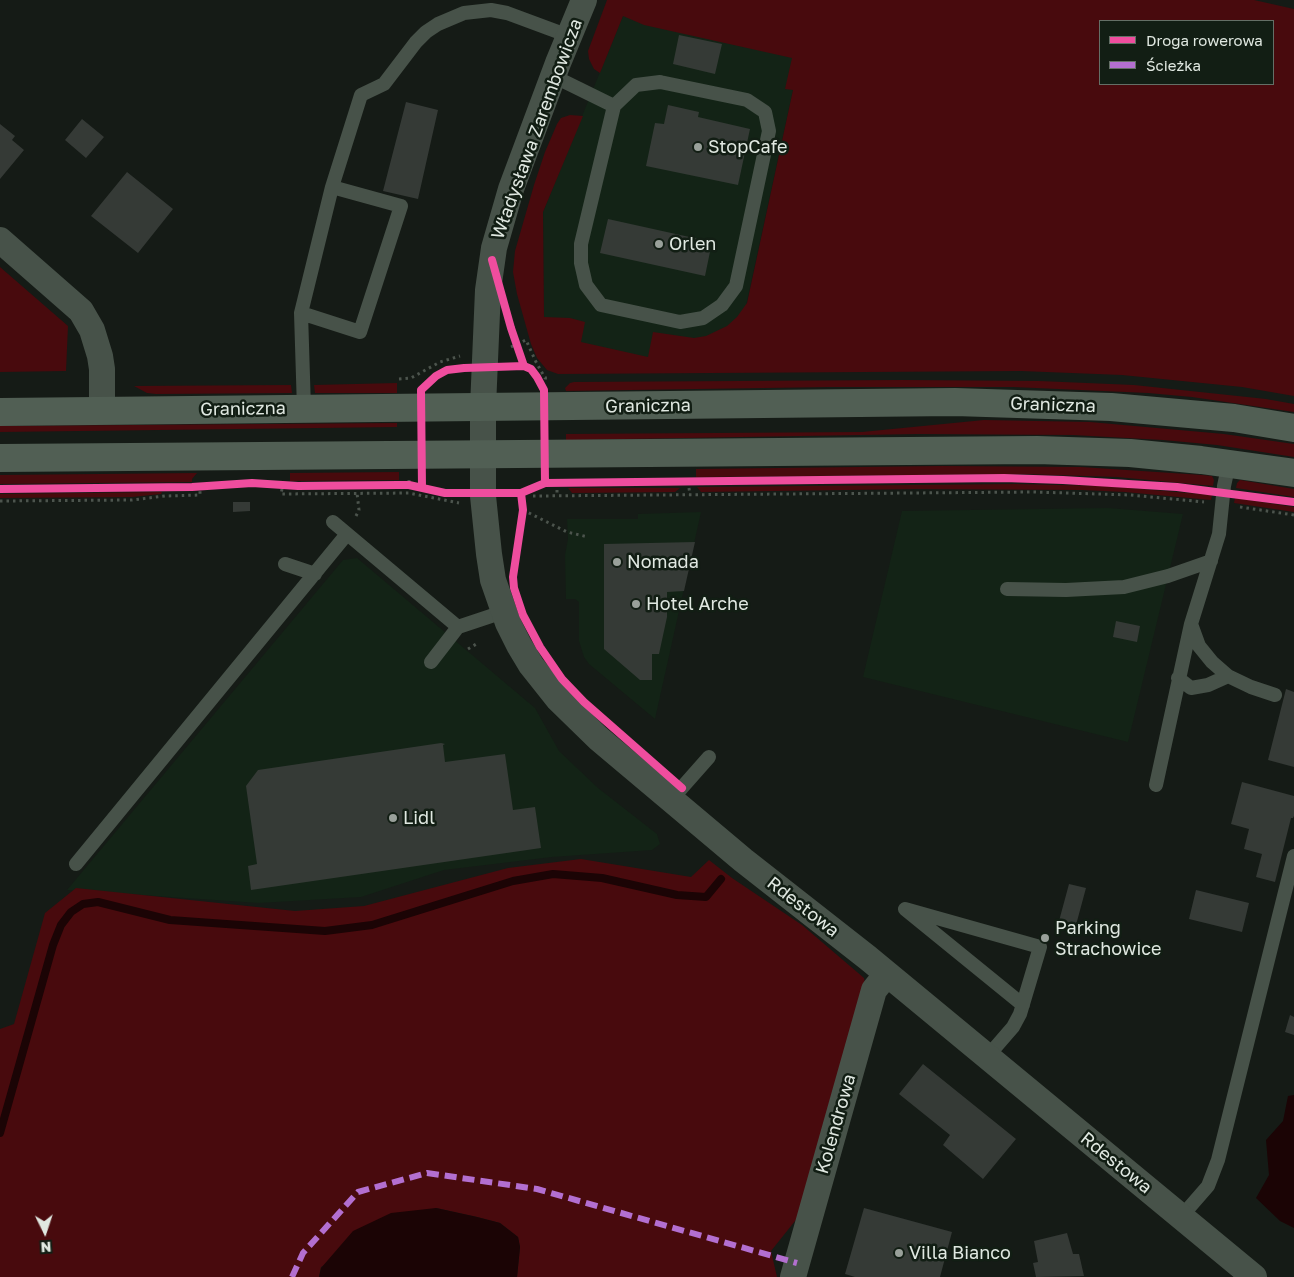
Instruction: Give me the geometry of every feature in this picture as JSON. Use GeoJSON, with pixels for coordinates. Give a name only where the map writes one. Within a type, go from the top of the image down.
{"type":"FeatureCollection","features":[{"type":"Feature","properties":{"kind":"main road","name":"Graniczna"},"geometry":{"type":"LineString","coordinates":[[0,412],[955,402],[1111,407],[1234,418],[1294,428]]}},
{"type":"Feature","properties":{"kind":"main road"},"geometry":{"type":"LineString","coordinates":[[0,458],[1037,450],[1130,453],[1294,473]]}},
{"type":"Feature","properties":{"kind":"street","name":"Władysława Zarembowicza"},"geometry":{"type":"LineString","coordinates":[[482,455],[486,310],[494,248],[511,189],[553,76],[584,0]]}},
{"type":"Feature","properties":{"kind":"street"},"geometry":{"type":"LineString","coordinates":[[0,240],[81,311],[92,330],[100,356],[102,369],[102,411]]}},
{"type":"Feature","properties":{"kind":"street","name":"Rdestowa"},"geometry":{"type":"LineString","coordinates":[[482,455],[473,499],[497,593],[503,612],[519,645],[531,665],[558,699],[598,738],[743,860],[887,974],[1254,1277]]}},
{"type":"Feature","properties":{"kind":"street","name":"Kolendrowa"},"geometry":{"type":"LineString","coordinates":[[793,1277],[874,990],[887,974]]}},
{"type":"Feature","properties":{"kind":"lane"},"geometry":{"type":"LineString","coordinates":[[304,409],[301,312],[332,187],[361,95],[384,84],[416,42],[438,24],[464,13],[491,10],[514,14],[569,36]]}},
{"type":"Feature","properties":{"kind":"lane"},"geometry":{"type":"LineString","coordinates":[[553,76],[614,106]]}},
{"type":"Feature","properties":{"kind":"lane"},"geometry":{"type":"LineString","coordinates":[[660,82],[747,100],[765,112],[770,131],[736,286],[722,305],[703,318],[680,322],[601,305],[586,285],[581,263],[581,244],[614,106],[636,85],[660,82]]}},
{"type":"Feature","properties":{"kind":"lane"},"geometry":{"type":"LineString","coordinates":[[301,312],[360,332],[400,206],[332,187]]}},
{"type":"Feature","properties":{"kind":"lane"},"geometry":{"type":"LineString","coordinates":[[1156,785],[1191,624],[1218,534],[1229,464]]}},
{"type":"Feature","properties":{"kind":"lane"},"geometry":{"type":"LineString","coordinates":[[333,522],[458,627]]}},
{"type":"Feature","properties":{"kind":"lane"},"geometry":{"type":"LineString","coordinates":[[76,864],[347,534]]}},
{"type":"Feature","properties":{"kind":"lane"},"geometry":{"type":"LineString","coordinates":[[1007,589],[1066,590],[1124,587],[1168,576],[1211,562]]}},
{"type":"Feature","properties":{"kind":"lane"},"geometry":{"type":"LineString","coordinates":[[285,564],[315,574]]}},
{"type":"Feature","properties":{"kind":"lane"},"geometry":{"type":"LineString","coordinates":[[431,662],[458,627],[503,612]]}},
{"type":"Feature","properties":{"kind":"lane"},"geometry":{"type":"LineString","coordinates":[[1191,624],[1199,646],[1212,662],[1228,676],[1251,687],[1275,695]]}},
{"type":"Feature","properties":{"kind":"lane"},"geometry":{"type":"LineString","coordinates":[[1178,678],[1191,688],[1208,685],[1228,676]]}},
{"type":"Feature","properties":{"kind":"lane"},"geometry":{"type":"LineString","coordinates":[[671,800],[709,757]]}},
{"type":"Feature","properties":{"kind":"lane"},"geometry":{"type":"LineString","coordinates":[[1181,1217],[1208,1186],[1218,1160],[1294,856]]}},
{"type":"Feature","properties":{"kind":"lane"},"geometry":{"type":"LineString","coordinates":[[987,1057],[1013,1026],[1020,1014],[1023,1006],[1040,947],[905,909],[1023,1006]]}},
{"type":"Feature","properties":{"kind":"path"},"geometry":{"type":"LineString","coordinates":[[514,336],[520,352]]}},
{"type":"Feature","properties":{"kind":"path"},"geometry":{"type":"LineString","coordinates":[[396,379],[411,378],[440,362],[459,357],[467,352]]}},
{"type":"Feature","properties":{"kind":"path"},"geometry":{"type":"LineString","coordinates":[[531,369],[542,383],[544,407]]}},
{"type":"Feature","properties":{"kind":"path"},"geometry":{"type":"LineString","coordinates":[[544,455],[544,483]]}},
{"type":"Feature","properties":{"kind":"path"},"geometry":{"type":"LineString","coordinates":[[680,482],[697,482]]}},
{"type":"Feature","properties":{"kind":"path"},"geometry":{"type":"LineString","coordinates":[[531,493],[544,483],[566,483]]}},
{"type":"Feature","properties":{"kind":"path"},"geometry":{"type":"LineString","coordinates":[[0,501],[132,500],[165,496],[200,495],[196,489],[208,485]]}},
{"type":"Feature","properties":{"kind":"path"},"geometry":{"type":"LineString","coordinates":[[315,485],[278,487],[281,494],[409,493],[454,501],[473,499]]}},
{"type":"Feature","properties":{"kind":"path"},"geometry":{"type":"LineString","coordinates":[[352,485],[362,485]]}},
{"type":"Feature","properties":{"kind":"path"},"geometry":{"type":"LineString","coordinates":[[398,485],[409,485],[473,499]]}},
{"type":"Feature","properties":{"kind":"path"},"geometry":{"type":"LineString","coordinates":[[689,488],[690,495]]}},
{"type":"Feature","properties":{"kind":"path"},"geometry":{"type":"LineString","coordinates":[[557,490],[557,496]]}},
{"type":"Feature","properties":{"kind":"path"},"geometry":{"type":"LineString","coordinates":[[531,493],[557,496],[1034,492],[1130,495],[1222,504],[1294,515]]}},
{"type":"Feature","properties":{"kind":"path"},"geometry":{"type":"LineString","coordinates":[[355,518],[358,510],[357,493]]}},
{"type":"Feature","properties":{"kind":"path"},"geometry":{"type":"LineString","coordinates":[[522,510],[567,532],[588,537]]}},
{"type":"Feature","properties":{"kind":"shaded area"},"geometry":{"type":"Polygon","coordinates":[[[607,0],[1254,0],[1294,9],[1294,396],[1242,387],[1122,375],[1021,371],[558,374],[547,370],[537,358],[531,344],[513,272],[515,251],[534,185],[545,152],[561,118],[570,115],[583,116],[543,212],[544,317],[570,318],[585,322],[581,342],[648,357],[653,332],[694,338],[706,336],[727,326],[737,317],[747,303],[793,90],[785,89],[792,58],[644,25],[623,16],[600,73],[594,69],[589,59],[588,51],[607,0]]]}},
{"type":"Feature","properties":{"kind":"shaded area"},"geometry":{"type":"Polygon","coordinates":[[[629,1],[804,40],[735,356],[596,359],[544,325],[543,212],[629,1]]]}},
{"type":"Feature","properties":{"kind":"shaded area"},"geometry":{"type":"Polygon","coordinates":[[[0,267],[68,326],[66,371],[0,372],[0,267]]]}},
{"type":"Feature","properties":{"kind":"shaded area"},"geometry":{"type":"Polygon","coordinates":[[[1039,381],[1134,385],[1266,399],[1294,404],[1294,412],[1192,397],[1148,393],[1013,387],[830,387],[566,391],[565,388],[574,382],[1039,381]]]}},
{"type":"Feature","properties":{"kind":"shaded area"},"geometry":{"type":"Polygon","coordinates":[[[397,383],[397,393],[315,393],[314,385],[397,383]]]}},
{"type":"Feature","properties":{"kind":"shaded area"},"geometry":{"type":"Polygon","coordinates":[[[291,385],[292,393],[156,394],[147,393],[134,386],[291,385]]]}},
{"type":"Feature","properties":{"kind":"shaded area"},"geometry":{"type":"Polygon","coordinates":[[[984,420],[1090,422],[1224,434],[1294,444],[1294,457],[1217,445],[1073,435],[919,434],[566,440],[566,434],[862,432],[984,420]]]}},
{"type":"Feature","properties":{"kind":"shaded area"},"geometry":{"type":"Polygon","coordinates":[[[397,423],[397,427],[0,432],[0,426],[397,423]]]}},
{"type":"Feature","properties":{"kind":"shaded area"},"geometry":{"type":"Polygon","coordinates":[[[942,466],[1081,467],[1202,475],[1212,476],[1214,480],[1213,486],[1117,477],[1022,474],[696,477],[696,469],[942,466]]]}},
{"type":"Feature","properties":{"kind":"shaded area"},"geometry":{"type":"Polygon","coordinates":[[[399,472],[399,480],[290,481],[290,473],[399,472]]]}},
{"type":"Feature","properties":{"kind":"shaded area"},"geometry":{"type":"Polygon","coordinates":[[[197,473],[192,482],[0,484],[0,475],[197,473]]]}},
{"type":"Feature","properties":{"kind":"shaded area"},"geometry":{"type":"Polygon","coordinates":[[[1240,480],[1294,489],[1294,497],[1236,488],[1240,480]]]}},
{"type":"Feature","properties":{"kind":"shaded area"},"geometry":{"type":"Polygon","coordinates":[[[1015,484],[1105,486],[1212,495],[1211,500],[1082,490],[917,489],[701,492],[697,487],[1015,484]]]}},
{"type":"Feature","properties":{"kind":"shaded area"},"geometry":{"type":"Polygon","coordinates":[[[568,488],[680,488],[675,492],[572,493],[568,488]]]}},
{"type":"Feature","properties":{"kind":"shaded area"},"geometry":{"type":"Polygon","coordinates":[[[162,492],[161,494],[132,497],[0,498],[0,494],[162,492]]]}},
{"type":"Feature","properties":{"kind":"shaded area"},"geometry":{"type":"Polygon","coordinates":[[[1235,498],[1294,507],[1294,512],[1234,503],[1235,498]]]}},
{"type":"Feature","properties":{"kind":"shaded area"},"geometry":{"type":"Polygon","coordinates":[[[1108,508],[1183,514],[1128,742],[863,677],[902,511],[1108,508]]]}},
{"type":"Feature","properties":{"kind":"shaded area"},"geometry":{"type":"Polygon","coordinates":[[[701,512],[655,719],[589,664],[584,657],[579,641],[579,602],[575,599],[566,599],[565,555],[568,539],[567,519],[638,519],[638,514],[701,512]]]}},
{"type":"Feature","properties":{"kind":"shaded area"},"geometry":{"type":"Polygon","coordinates":[[[357,558],[535,708],[559,751],[598,788],[657,834],[660,844],[652,850],[552,857],[444,870],[361,897],[259,903],[67,890],[343,560],[357,558]]]}},
{"type":"Feature","properties":{"kind":"shaded area"},"geometry":{"type":"Polygon","coordinates":[[[581,859],[691,877],[709,860],[732,878],[802,925],[864,978],[865,984],[803,1211],[771,1251],[777,1277],[517,1277],[520,1247],[518,1237],[500,1223],[436,1208],[321,1267],[319,1277],[0,1277],[0,1029],[14,1024],[45,913],[76,888],[295,911],[364,906],[508,868],[581,859]]]}},
{"type":"Feature","properties":{"kind":"shaded area"},"geometry":{"type":"Polygon","coordinates":[[[1294,1095],[1294,1228],[1280,1221],[1256,1198],[1269,1175],[1266,1140],[1283,1121],[1288,1096],[1294,1095]]]}},
{"type":"Feature","properties":{"kind":"shaded area"},"geometry":{"type":"Polygon","coordinates":[[[436,1208],[500,1223],[518,1237],[520,1247],[517,1277],[319,1277],[321,1268],[353,1231],[391,1213],[436,1208]]]}},
{"type":"Feature","properties":{"kind":"building"},"geometry":{"type":"Polygon","coordinates":[[[679,35],[722,44],[715,74],[673,64],[679,35]]]}},
{"type":"Feature","properties":{"kind":"building"},"geometry":{"type":"Polygon","coordinates":[[[406,102],[438,110],[418,199],[383,191],[406,102]]]}},
{"type":"Feature","properties":{"kind":"building","name":"StopCafe"},"geometry":{"type":"Polygon","coordinates":[[[668,105],[699,112],[698,117],[750,129],[738,185],[646,166],[655,123],[664,124],[668,105]]]}},
{"type":"Feature","properties":{"kind":"building"},"geometry":{"type":"Polygon","coordinates":[[[82,119],[104,137],[86,158],[65,140],[82,119]]]}},
{"type":"Feature","properties":{"kind":"building"},"geometry":{"type":"Polygon","coordinates":[[[0,124],[15,136],[12,140],[24,150],[0,179],[0,124]]]}},
{"type":"Feature","properties":{"kind":"building"},"geometry":{"type":"Polygon","coordinates":[[[127,172],[173,209],[138,253],[91,216],[127,172]]]}},
{"type":"Feature","properties":{"kind":"building"},"geometry":{"type":"Polygon","coordinates":[[[608,219],[712,242],[705,276],[600,253],[608,219]]]}},
{"type":"Feature","properties":{"kind":"building"},"geometry":{"type":"Polygon","coordinates":[[[233,502],[250,502],[250,511],[233,512],[233,502]]]}},
{"type":"Feature","properties":{"kind":"building","name":"Hotel Arche"},"geometry":{"type":"Polygon","coordinates":[[[695,542],[684,591],[667,592],[667,617],[659,654],[652,654],[652,680],[640,680],[604,649],[604,544],[695,542]]]}},
{"type":"Feature","properties":{"kind":"building"},"geometry":{"type":"Polygon","coordinates":[[[1116,621],[1140,626],[1137,642],[1113,637],[1116,621]]]}},
{"type":"Feature","properties":{"kind":"building"},"geometry":{"type":"Polygon","coordinates":[[[1286,689],[1294,692],[1294,767],[1268,760],[1286,689]]]}},
{"type":"Feature","properties":{"kind":"building","name":"Lidl"},"geometry":{"type":"Polygon","coordinates":[[[441,743],[445,744],[443,745],[445,762],[505,754],[513,810],[535,807],[541,848],[251,890],[248,866],[257,864],[246,786],[258,770],[441,743]]]}},
{"type":"Feature","properties":{"kind":"building"},"geometry":{"type":"Polygon","coordinates":[[[1242,782],[1294,796],[1294,816],[1291,818],[1275,882],[1256,877],[1262,854],[1244,849],[1249,829],[1231,824],[1242,782]]]}},
{"type":"Feature","properties":{"kind":"building"},"geometry":{"type":"Polygon","coordinates":[[[1069,884],[1086,888],[1076,925],[1059,921],[1069,884]]]}},
{"type":"Feature","properties":{"kind":"building"},"geometry":{"type":"Polygon","coordinates":[[[1196,890],[1249,903],[1242,932],[1189,919],[1196,890]]]}},
{"type":"Feature","properties":{"kind":"building"},"geometry":{"type":"Polygon","coordinates":[[[1290,1015],[1294,1017],[1294,1035],[1285,1032],[1290,1015]]]}},
{"type":"Feature","properties":{"kind":"building"},"geometry":{"type":"Polygon","coordinates":[[[923,1064],[1016,1139],[983,1179],[943,1145],[950,1135],[899,1094],[923,1064]]]}},
{"type":"Feature","properties":{"kind":"building","name":"Villa Bianco"},"geometry":{"type":"Polygon","coordinates":[[[864,1208],[952,1232],[940,1277],[855,1277],[845,1274],[864,1208]]]}},
{"type":"Feature","properties":{"kind":"building"},"geometry":{"type":"Polygon","coordinates":[[[1067,1233],[1073,1254],[1079,1254],[1084,1276],[1036,1277],[1033,1263],[1038,1262],[1034,1241],[1067,1233]]]}},
{"type":"Feature","properties":{"kind":"waterway"},"geometry":{"type":"LineString","coordinates":[[0,1133],[53,945],[61,925],[71,912],[83,904],[98,902],[170,920],[325,931],[372,925],[513,881],[553,874],[602,878],[677,895],[706,897],[721,879]]}},
{"type":"Feature","properties":{"kind":"marked path"},"geometry":{"type":"LineString","coordinates":[[292,1277],[303,1253],[358,1192],[427,1173],[537,1189],[797,1263]]}},
{"type":"Feature","properties":{"kind":"cycle path"},"geometry":{"type":"LineString","coordinates":[[492,260],[524,366],[531,369],[544,390],[545,483]]}},
{"type":"Feature","properties":{"kind":"cycle path"},"geometry":{"type":"LineString","coordinates":[[422,488],[421,390],[436,376],[447,370],[524,366]]}},
{"type":"Feature","properties":{"kind":"cycle path"},"geometry":{"type":"LineString","coordinates":[[0,489],[192,487],[252,483],[298,486],[409,485],[445,493],[521,493],[545,483],[1004,478],[1177,487],[1294,502]]}},
{"type":"Feature","properties":{"kind":"cycle path"},"geometry":{"type":"LineString","coordinates":[[521,493],[523,510],[513,577],[514,588],[523,615],[540,647],[562,679],[584,702],[682,788]]}},
{"type":"Feature","properties":{"kind":"place","name":"StopCafe"},"geometry":{"type":"Point","coordinates":[698,147]}},
{"type":"Feature","properties":{"kind":"place","name":"Orlen"},"geometry":{"type":"Point","coordinates":[659,244]}},
{"type":"Feature","properties":{"kind":"place","name":"Nomada"},"geometry":{"type":"Point","coordinates":[617,562]}},
{"type":"Feature","properties":{"kind":"place","name":"Hotel Arche"},"geometry":{"type":"Point","coordinates":[636,604]}},
{"type":"Feature","properties":{"kind":"place","name":"Lidl"},"geometry":{"type":"Point","coordinates":[393,818]}},
{"type":"Feature","properties":{"kind":"place","name":"Parking Strachowice"},"geometry":{"type":"Point","coordinates":[1045,938]}},
{"type":"Feature","properties":{"kind":"place","name":"Villa Bianco"},"geometry":{"type":"Point","coordinates":[899,1253]}}]}
